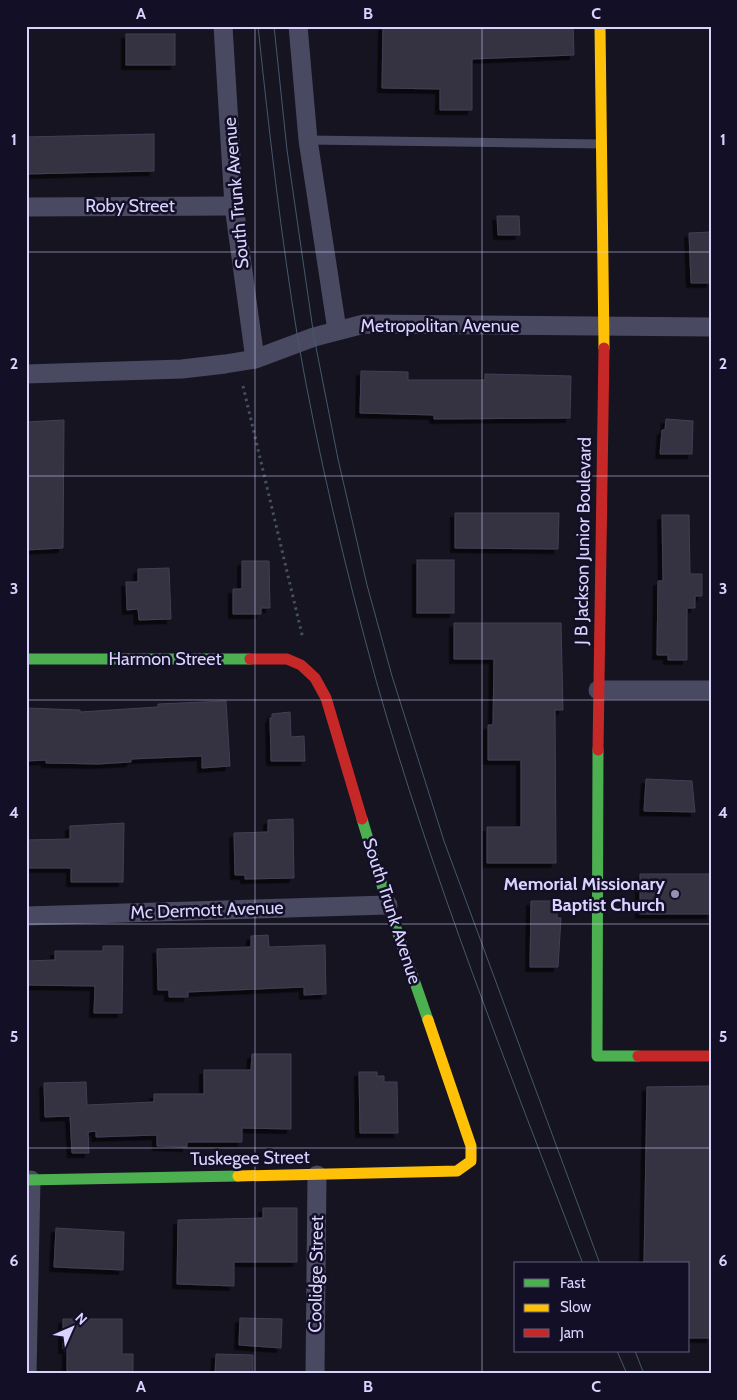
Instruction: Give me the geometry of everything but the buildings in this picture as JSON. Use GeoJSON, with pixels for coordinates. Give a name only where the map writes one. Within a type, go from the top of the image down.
{"type":"FeatureCollection","features":[{"type":"Feature","properties":{"kind":"street","name":"South Trunk Avenue"},"geometry":{"type":"LineString","coordinates":[[223,26],[234,206],[255,359]]}},
{"type":"Feature","properties":{"kind":"street"},"geometry":{"type":"LineString","coordinates":[[298,26],[308,140],[337,330]]}},
{"type":"Feature","properties":{"kind":"street","name":"J B Jackson Junior Boulevard"},"geometry":{"type":"LineString","coordinates":[[600,26],[604,326],[598,690],[598,1056],[711,1056]]}},
{"type":"Feature","properties":{"kind":"street","name":"Roby Street"},"geometry":{"type":"LineString","coordinates":[[26,207],[234,206]]}},
{"type":"Feature","properties":{"kind":"street","name":"Metropolitan Avenue"},"geometry":{"type":"LineString","coordinates":[[26,374],[182,369],[255,359],[337,330],[364,324],[711,326]]}},
{"type":"Feature","properties":{"kind":"street","name":"Harmon Street"},"geometry":{"type":"LineString","coordinates":[[26,659],[287,659],[303,665]]}},
{"type":"Feature","properties":{"kind":"street","name":"South Trunk Avenue"},"geometry":{"type":"LineString","coordinates":[[303,665],[318,680],[326,698],[388,905],[470,1146],[471,1161]]}},
{"type":"Feature","properties":{"kind":"street"},"geometry":{"type":"LineString","coordinates":[[598,690],[711,690]]}},
{"type":"Feature","properties":{"kind":"street","name":"Mc Dermott Avenue"},"geometry":{"type":"LineString","coordinates":[[26,916],[388,905]]}},
{"type":"Feature","properties":{"kind":"street","name":"Tuskegee Street"},"geometry":{"type":"LineString","coordinates":[[28,1180],[317,1175],[457,1170],[471,1161]]}},
{"type":"Feature","properties":{"kind":"street","name":"Coolidge Street"},"geometry":{"type":"LineString","coordinates":[[315,1374],[317,1175]]}},
{"type":"Feature","properties":{"kind":"street"},"geometry":{"type":"LineString","coordinates":[[27,1374],[28,1180]]}},
{"type":"Feature","properties":{"kind":"lane"},"geometry":{"type":"LineString","coordinates":[[308,140],[601,144]]}},
{"type":"Feature","properties":{"kind":"path"},"geometry":{"type":"LineString","coordinates":[[243,386],[303,632],[303,665]]}},
{"type":"Feature","properties":{"kind":"tram line"},"geometry":{"type":"LineString","coordinates":[[258,26],[266,105],[298,340],[323,468],[376,680],[398,754],[447,901],[500,1047],[582,1262]]}},
{"type":"Feature","properties":{"kind":"tram line"},"geometry":{"type":"LineString","coordinates":[[274,26],[287,150],[314,337],[338,459],[367,585],[392,676],[444,841],[599,1262]]}},
{"type":"Feature","properties":{"kind":"tram line"},"geometry":{"type":"LineString","coordinates":[[617,1352],[627,1374]]}},
{"type":"Feature","properties":{"kind":"tram line"},"geometry":{"type":"LineString","coordinates":[[635,1352],[644,1374]]}},
{"type":"Feature","properties":{"kind":"traffic: fast"},"geometry":{"type":"LineString","coordinates":[[26,659],[250,659]]}},
{"type":"Feature","properties":{"kind":"traffic: fast"},"geometry":{"type":"LineString","coordinates":[[598,750],[597,1056],[638,1056]]}},
{"type":"Feature","properties":{"kind":"traffic: fast"},"geometry":{"type":"LineString","coordinates":[[362,819],[388,905],[428,1020]]}},
{"type":"Feature","properties":{"kind":"traffic: fast"},"geometry":{"type":"LineString","coordinates":[[26,1180],[238,1176]]}},
{"type":"Feature","properties":{"kind":"traffic: slow"},"geometry":{"type":"LineString","coordinates":[[600,26],[604,348]]}},
{"type":"Feature","properties":{"kind":"traffic: slow"},"geometry":{"type":"LineString","coordinates":[[238,1176],[457,1171],[471,1161],[471,1146],[428,1020]]}},
{"type":"Feature","properties":{"kind":"traffic: jam"},"geometry":{"type":"LineString","coordinates":[[598,750],[604,348]]}},
{"type":"Feature","properties":{"kind":"traffic: jam"},"geometry":{"type":"LineString","coordinates":[[250,659],[287,659],[301,665],[315,678],[326,698],[362,819]]}},
{"type":"Feature","properties":{"kind":"traffic: jam"},"geometry":{"type":"LineString","coordinates":[[638,1056],[711,1056]]}},
{"type":"Feature","properties":{"kind":"place","name":"Memorial Missionary Baptist Church"},"geometry":{"type":"Point","coordinates":[675,894]}}]}
